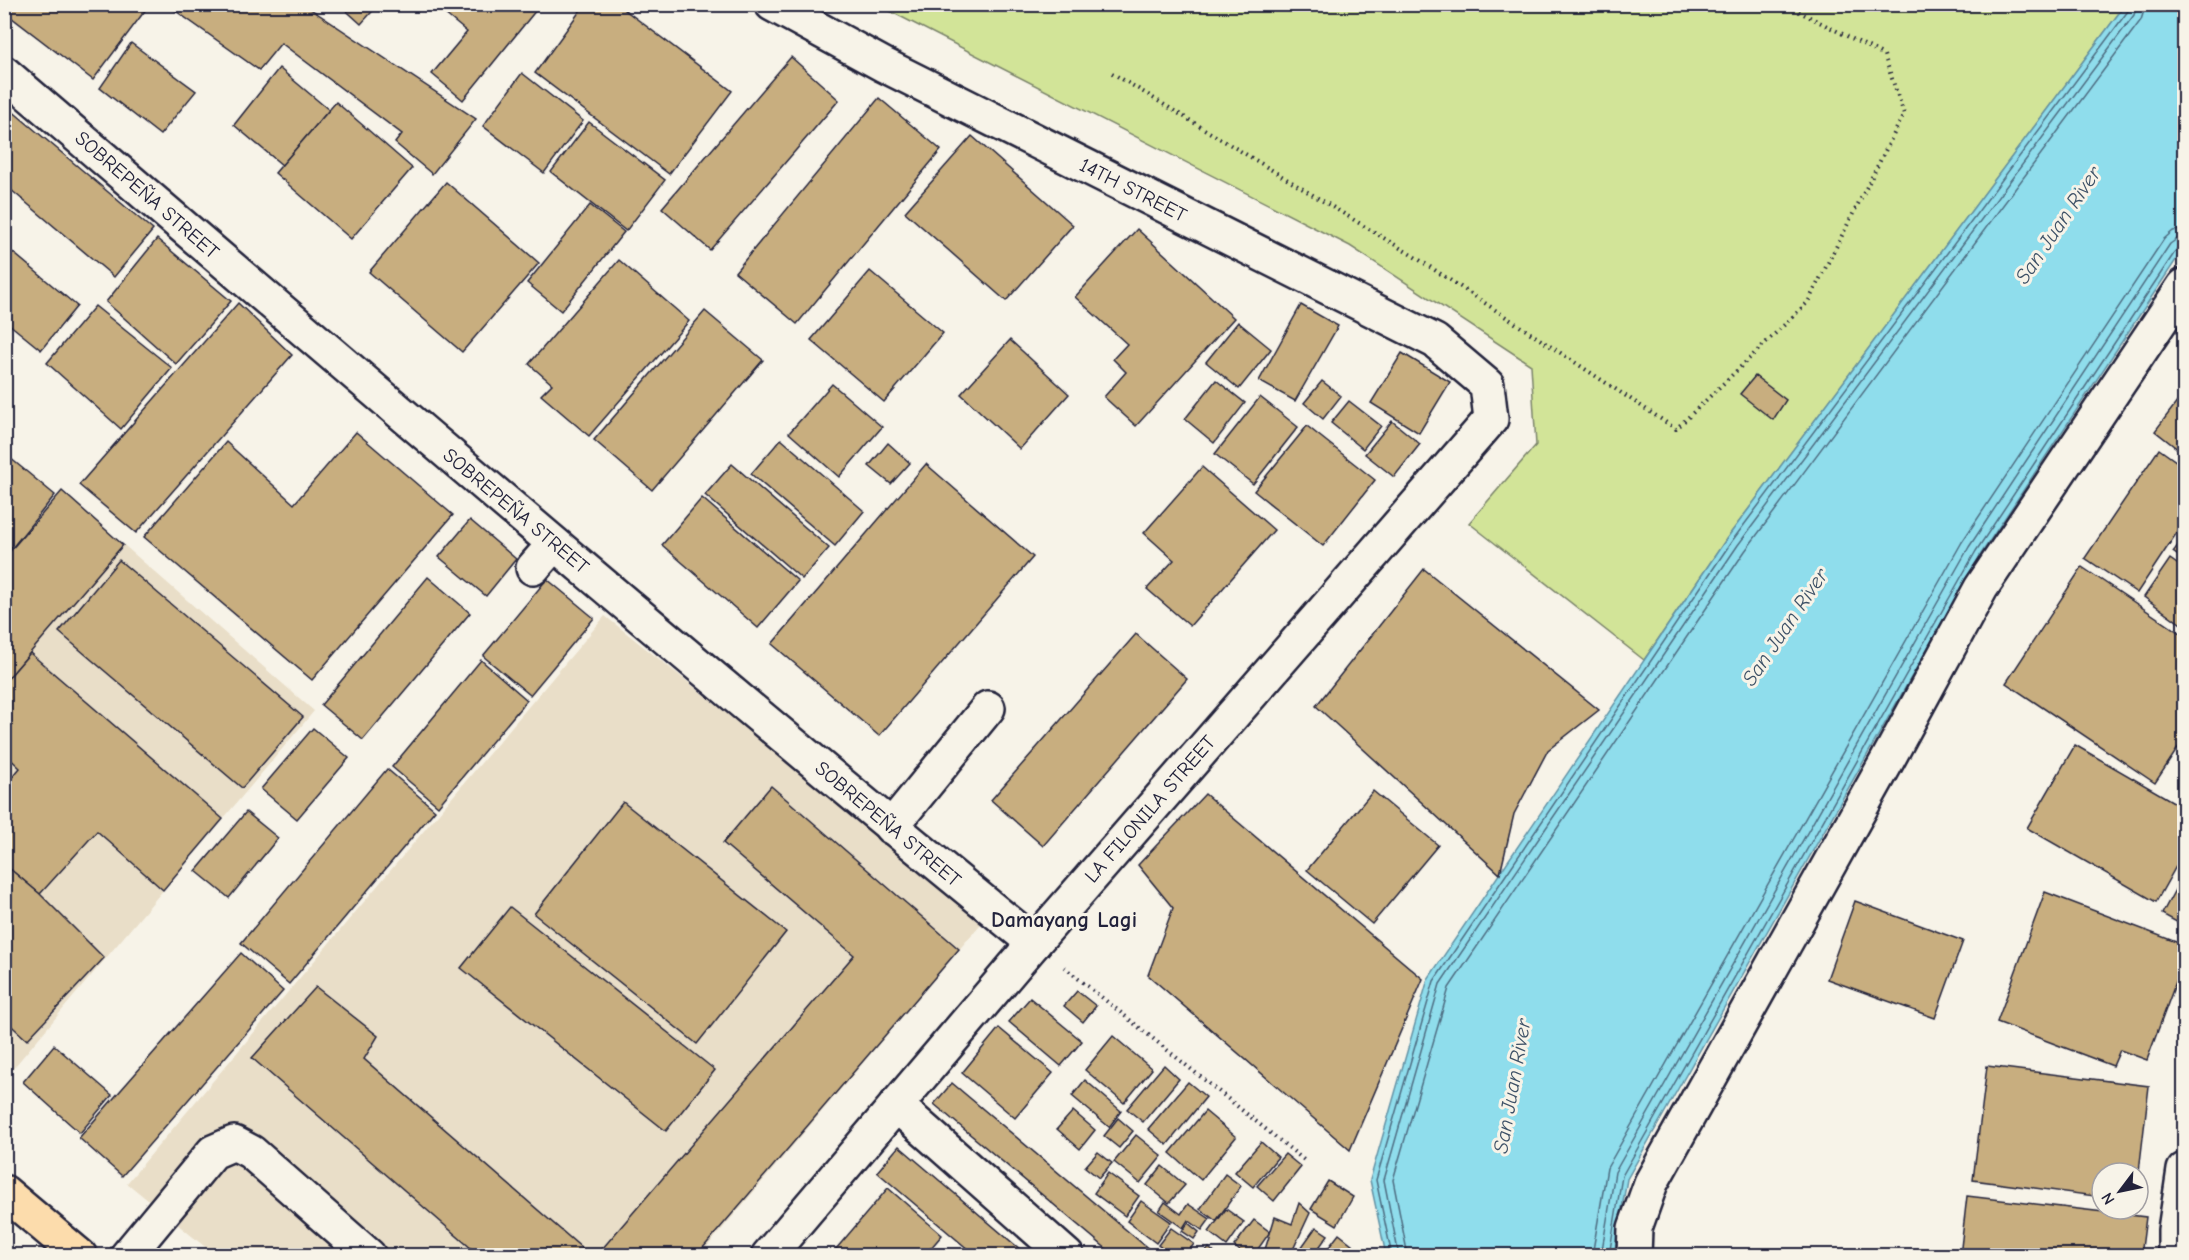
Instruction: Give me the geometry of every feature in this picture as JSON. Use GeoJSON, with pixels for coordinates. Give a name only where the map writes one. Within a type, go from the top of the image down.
{"type":"FeatureCollection","features":[{"type":"Feature","properties":{"kind":"main road"},"geometry":{"type":"LineString","coordinates":[[7,1198],[80,1256]]}},
{"type":"Feature","properties":{"kind":"street","name":"14TH STREET"},"geometry":{"type":"LineString","coordinates":[[772,4],[884,65],[1435,341],[1487,385]]}},
{"type":"Feature","properties":{"kind":"street","name":"SOBREPEÑA STREET"},"geometry":{"type":"LineString","coordinates":[[4,73],[554,544],[891,827],[1034,943]]}},
{"type":"Feature","properties":{"kind":"street"},"geometry":{"type":"LineString","coordinates":[[1634,1256],[1635,1228],[1651,1183],[1887,761],[1980,588],[2184,286]]}},
{"type":"Feature","properties":{"kind":"street","name":"LA FILONILA STREET"},"geometry":{"type":"LineString","coordinates":[[768,1256],[1034,943],[1491,419],[1487,385]]}},
{"type":"Feature","properties":{"kind":"street"},"geometry":{"type":"LineString","coordinates":[[533,568],[554,544]]}},
{"type":"Feature","properties":{"kind":"street"},"geometry":{"type":"LineString","coordinates":[[891,827],[988,708]]}},
{"type":"Feature","properties":{"kind":"street"},"geometry":{"type":"LineString","coordinates":[[896,1105],[1067,1256]]}},
{"type":"Feature","properties":{"kind":"street"},"geometry":{"type":"LineString","coordinates":[[128,1256],[213,1152],[234,1143],[251,1152],[369,1256]]}},
{"type":"Feature","properties":{"kind":"street"},"geometry":{"type":"LineString","coordinates":[[2175,1256],[2175,1230],[2184,1170]]}},
{"type":"Feature","properties":{"kind":"path"},"geometry":{"type":"LineString","coordinates":[[1112,73],[1414,258],[1676,429],[1808,303],[1904,114],[1884,55],[1784,4]]}},
{"type":"Feature","properties":{"kind":"path"},"geometry":{"type":"LineString","coordinates":[[1034,943],[1304,1160]]}},
{"type":"Feature","properties":{"kind":"shaded area"},"geometry":{"type":"Polygon","coordinates":[[[62,491],[314,711],[5,1078],[5,558],[62,491]]]}},
{"type":"Feature","properties":{"kind":"shaded area"},"geometry":{"type":"Polygon","coordinates":[[[605,616],[985,919],[700,1255],[215,1255],[127,1183],[605,616]]]}},
{"type":"Feature","properties":{"kind":"green space"},"geometry":{"type":"Polygon","coordinates":[[[878,5],[2125,5],[1727,538],[1644,660],[1469,523],[1536,445],[1531,365],[1350,246],[878,5]]]}},
{"type":"Feature","properties":{"kind":"water","name":"San Juan River"},"geometry":{"type":"Polygon","coordinates":[[[2125,5],[2184,5],[2184,248],[1981,554],[1627,1179],[1614,1255],[1386,1255],[1370,1180],[1428,979],[1727,538],[2125,5]]]}},
{"type":"Feature","properties":{"kind":"building"},"geometry":{"type":"Polygon","coordinates":[[[14,4],[150,4],[93,80],[7,14],[14,4]]]}},
{"type":"Feature","properties":{"kind":"building"},"geometry":{"type":"Polygon","coordinates":[[[166,4],[303,4],[476,119],[432,174],[395,143],[402,134],[281,43],[259,70],[166,4]]]}},
{"type":"Feature","properties":{"kind":"building"},"geometry":{"type":"Polygon","coordinates":[[[339,4],[379,4],[361,24],[339,4]]]}},
{"type":"Feature","properties":{"kind":"building"},"geometry":{"type":"Polygon","coordinates":[[[443,4],[541,4],[463,100],[432,74],[467,32],[439,9],[443,4]]]}},
{"type":"Feature","properties":{"kind":"building"},"geometry":{"type":"Polygon","coordinates":[[[585,4],[617,4],[732,91],[669,174],[535,73],[585,4]]]}},
{"type":"Feature","properties":{"kind":"building"},"geometry":{"type":"Polygon","coordinates":[[[131,43],[196,91],[160,135],[100,88],[131,43]]]}},
{"type":"Feature","properties":{"kind":"building"},"geometry":{"type":"Polygon","coordinates":[[[791,57],[839,100],[710,250],[662,208],[791,57]]]}},
{"type":"Feature","properties":{"kind":"building"},"geometry":{"type":"Polygon","coordinates":[[[279,68],[329,110],[282,165],[234,125],[279,68]]]}},
{"type":"Feature","properties":{"kind":"building"},"geometry":{"type":"Polygon","coordinates":[[[522,73],[583,121],[544,173],[483,126],[522,73]]]}},
{"type":"Feature","properties":{"kind":"building"},"geometry":{"type":"Polygon","coordinates":[[[879,98],[941,150],[797,324],[735,272],[879,98]]]}},
{"type":"Feature","properties":{"kind":"building"},"geometry":{"type":"Polygon","coordinates":[[[336,102],[412,168],[351,239],[275,173],[336,102]]]}},
{"type":"Feature","properties":{"kind":"building"},"geometry":{"type":"Polygon","coordinates":[[[4,104],[153,230],[114,277],[4,184],[4,104]]]}},
{"type":"Feature","properties":{"kind":"building"},"geometry":{"type":"Polygon","coordinates":[[[589,122],[665,180],[626,231],[551,172],[589,122]]]}},
{"type":"Feature","properties":{"kind":"building"},"geometry":{"type":"Polygon","coordinates":[[[972,136],[1073,225],[1006,301],[905,212],[972,136]]]}},
{"type":"Feature","properties":{"kind":"building"},"geometry":{"type":"Polygon","coordinates":[[[446,182],[539,263],[462,352],[369,272],[446,182]]]}},
{"type":"Feature","properties":{"kind":"building"},"geometry":{"type":"Polygon","coordinates":[[[590,205],[624,232],[561,311],[527,283],[590,205]]]}},
{"type":"Feature","properties":{"kind":"building"},"geometry":{"type":"Polygon","coordinates":[[[1137,229],[1234,318],[1136,426],[1104,397],[1126,372],[1113,359],[1127,344],[1075,297],[1137,229]]]}},
{"type":"Feature","properties":{"kind":"building"},"geometry":{"type":"Polygon","coordinates":[[[157,239],[231,301],[176,364],[106,302],[157,239]]]}},
{"type":"Feature","properties":{"kind":"building"},"geometry":{"type":"Polygon","coordinates":[[[4,245],[77,306],[41,350],[4,320],[4,245]]]}},
{"type":"Feature","properties":{"kind":"building"},"geometry":{"type":"Polygon","coordinates":[[[619,260],[689,321],[589,436],[541,395],[552,384],[529,364],[619,260]]]}},
{"type":"Feature","properties":{"kind":"building"},"geometry":{"type":"Polygon","coordinates":[[[870,271],[943,333],[884,402],[811,340],[870,271]]]}},
{"type":"Feature","properties":{"kind":"building"},"geometry":{"type":"Polygon","coordinates":[[[238,303],[292,355],[136,533],[79,485],[238,303]]]}},
{"type":"Feature","properties":{"kind":"building"},"geometry":{"type":"Polygon","coordinates":[[[1301,305],[1338,326],[1295,401],[1259,381],[1301,305]]]}},
{"type":"Feature","properties":{"kind":"building"},"geometry":{"type":"Polygon","coordinates":[[[95,306],[172,368],[121,429],[47,363],[95,306]]]}},
{"type":"Feature","properties":{"kind":"building"},"geometry":{"type":"Polygon","coordinates":[[[705,311],[763,360],[652,490],[594,440],[705,311]]]}},
{"type":"Feature","properties":{"kind":"building"},"geometry":{"type":"Polygon","coordinates":[[[1238,322],[1271,349],[1239,389],[1206,362],[1238,322]]]}},
{"type":"Feature","properties":{"kind":"building"},"geometry":{"type":"Polygon","coordinates":[[[1010,340],[1069,394],[1020,449],[961,394],[1010,340]]]}},
{"type":"Feature","properties":{"kind":"building"},"geometry":{"type":"Polygon","coordinates":[[[1402,353],[1450,382],[1419,433],[1371,403],[1402,353]]]}},
{"type":"Feature","properties":{"kind":"building"},"geometry":{"type":"Polygon","coordinates":[[[1755,376],[1786,400],[1773,420],[1740,394],[1755,376]]]}},
{"type":"Feature","properties":{"kind":"building"},"geometry":{"type":"Polygon","coordinates":[[[1216,380],[1245,403],[1214,443],[1185,419],[1216,380]]]}},
{"type":"Feature","properties":{"kind":"building"},"geometry":{"type":"Polygon","coordinates":[[[1322,381],[1341,396],[1323,419],[1304,403],[1322,381]]]}},
{"type":"Feature","properties":{"kind":"building"},"geometry":{"type":"Polygon","coordinates":[[[832,384],[882,427],[839,477],[789,433],[832,384]]]}},
{"type":"Feature","properties":{"kind":"building"},"geometry":{"type":"Polygon","coordinates":[[[2184,393],[2184,454],[2155,431],[2184,393]]]}},
{"type":"Feature","properties":{"kind":"building"},"geometry":{"type":"Polygon","coordinates":[[[1260,397],[1298,427],[1253,484],[1215,454],[1260,397]]]}},
{"type":"Feature","properties":{"kind":"building"},"geometry":{"type":"Polygon","coordinates":[[[1349,401],[1381,426],[1363,449],[1331,423],[1349,401]]]}},
{"type":"Feature","properties":{"kind":"building"},"geometry":{"type":"Polygon","coordinates":[[[1392,421],[1420,444],[1394,477],[1365,454],[1392,421]]]}},
{"type":"Feature","properties":{"kind":"building"},"geometry":{"type":"Polygon","coordinates":[[[1307,426],[1375,480],[1323,546],[1254,491],[1307,426]]]}},
{"type":"Feature","properties":{"kind":"building"},"geometry":{"type":"Polygon","coordinates":[[[356,432],[453,515],[312,680],[144,537],[226,442],[294,504],[356,432]]]}},
{"type":"Feature","properties":{"kind":"building"},"geometry":{"type":"Polygon","coordinates":[[[781,439],[864,511],[835,546],[751,474],[781,439]]]}},
{"type":"Feature","properties":{"kind":"building"},"geometry":{"type":"Polygon","coordinates":[[[888,443],[910,463],[891,484],[869,466],[888,443]]]}},
{"type":"Feature","properties":{"kind":"building"},"geometry":{"type":"Polygon","coordinates":[[[2159,449],[2184,467],[2184,522],[2137,593],[2085,558],[2159,449]]]}},
{"type":"Feature","properties":{"kind":"building"},"geometry":{"type":"Polygon","coordinates":[[[4,453],[55,495],[12,548],[4,542],[4,453]]]}},
{"type":"Feature","properties":{"kind":"building"},"geometry":{"type":"Polygon","coordinates":[[[732,464],[829,548],[802,579],[705,495],[732,464]]]}},
{"type":"Feature","properties":{"kind":"building"},"geometry":{"type":"Polygon","coordinates":[[[926,464],[1033,557],[879,736],[772,644],[926,464]]]}},
{"type":"Feature","properties":{"kind":"building"},"geometry":{"type":"Polygon","coordinates":[[[1202,467],[1274,530],[1190,626],[1147,589],[1174,560],[1144,533],[1202,467]]]}},
{"type":"Feature","properties":{"kind":"building"},"geometry":{"type":"Polygon","coordinates":[[[62,491],[123,545],[4,683],[4,558],[62,491]]]}},
{"type":"Feature","properties":{"kind":"building"},"geometry":{"type":"Polygon","coordinates":[[[702,498],[798,581],[758,628],[662,545],[702,498]]]}},
{"type":"Feature","properties":{"kind":"building"},"geometry":{"type":"Polygon","coordinates":[[[470,520],[516,559],[486,596],[439,557],[470,520]]]}},
{"type":"Feature","properties":{"kind":"building"},"geometry":{"type":"Polygon","coordinates":[[[2184,537],[2184,560],[2173,552],[2184,537]]]}},
{"type":"Feature","properties":{"kind":"building"},"geometry":{"type":"Polygon","coordinates":[[[2170,559],[2184,569],[2184,626],[2144,597],[2170,559]]]}},
{"type":"Feature","properties":{"kind":"building"},"geometry":{"type":"Polygon","coordinates":[[[119,560],[303,717],[242,788],[59,632],[119,560]]]}},
{"type":"Feature","properties":{"kind":"building"},"geometry":{"type":"Polygon","coordinates":[[[2082,567],[2184,636],[2184,739],[2155,783],[2006,683],[2082,567]]]}},
{"type":"Feature","properties":{"kind":"building"},"geometry":{"type":"Polygon","coordinates":[[[1424,569],[1599,710],[1548,750],[1514,814],[1500,874],[1316,706],[1424,569]]]}},
{"type":"Feature","properties":{"kind":"building"},"geometry":{"type":"Polygon","coordinates":[[[428,577],[470,613],[363,740],[321,705],[428,577]]]}},
{"type":"Feature","properties":{"kind":"building"},"geometry":{"type":"Polygon","coordinates":[[[547,579],[594,618],[530,695],[483,656],[547,579]]]}},
{"type":"Feature","properties":{"kind":"building"},"geometry":{"type":"Polygon","coordinates":[[[1136,634],[1187,679],[1043,846],[991,800],[1136,634]]]}},
{"type":"Feature","properties":{"kind":"building"},"geometry":{"type":"Polygon","coordinates":[[[30,653],[223,819],[163,890],[97,831],[40,894],[4,864],[4,787],[20,768],[4,753],[4,683],[30,653]]]}},
{"type":"Feature","properties":{"kind":"building"},"geometry":{"type":"Polygon","coordinates":[[[481,660],[527,700],[438,806],[392,767],[481,660]]]}},
{"type":"Feature","properties":{"kind":"building"},"geometry":{"type":"Polygon","coordinates":[[[313,728],[349,758],[297,819],[261,789],[313,728]]]}},
{"type":"Feature","properties":{"kind":"building"},"geometry":{"type":"Polygon","coordinates":[[[2075,745],[2184,808],[2184,852],[2156,902],[2027,828],[2075,745]]]}},
{"type":"Feature","properties":{"kind":"building"},"geometry":{"type":"Polygon","coordinates":[[[387,769],[435,810],[289,984],[241,943],[387,769]]]}},
{"type":"Feature","properties":{"kind":"building"},"geometry":{"type":"Polygon","coordinates":[[[771,786],[959,949],[696,1256],[596,1256],[854,955],[723,843],[771,786]]]}},
{"type":"Feature","properties":{"kind":"building"},"geometry":{"type":"Polygon","coordinates":[[[1373,791],[1438,845],[1372,924],[1307,870],[1373,791]]]}},
{"type":"Feature","properties":{"kind":"building"},"geometry":{"type":"Polygon","coordinates":[[[1205,794],[1423,979],[1350,1150],[1148,975],[1173,908],[1138,865],[1205,794]]]}},
{"type":"Feature","properties":{"kind":"building"},"geometry":{"type":"Polygon","coordinates":[[[623,802],[786,932],[697,1044],[534,914],[623,802]]]}},
{"type":"Feature","properties":{"kind":"building"},"geometry":{"type":"Polygon","coordinates":[[[246,812],[278,838],[229,898],[196,871],[246,812]]]}},
{"type":"Feature","properties":{"kind":"building"},"geometry":{"type":"Polygon","coordinates":[[[4,864],[40,894],[104,958],[27,1040],[4,1019],[4,864]]]}},
{"type":"Feature","properties":{"kind":"building"},"geometry":{"type":"Polygon","coordinates":[[[2184,873],[2184,926],[2162,914],[2184,873]]]}},
{"type":"Feature","properties":{"kind":"building"},"geometry":{"type":"Polygon","coordinates":[[[2045,892],[2184,945],[2184,960],[2147,1060],[2120,1050],[2113,1066],[1997,1022],[2045,892]]]}},
{"type":"Feature","properties":{"kind":"building"},"geometry":{"type":"Polygon","coordinates":[[[1855,901],[1963,941],[1935,1018],[1827,979],[1855,901]]]}},
{"type":"Feature","properties":{"kind":"building"},"geometry":{"type":"Polygon","coordinates":[[[510,907],[715,1070],[666,1131],[461,968],[510,907]]]}},
{"type":"Feature","properties":{"kind":"building"},"geometry":{"type":"Polygon","coordinates":[[[241,953],[283,991],[122,1176],[79,1138],[241,953]]]}},
{"type":"Feature","properties":{"kind":"building"},"geometry":{"type":"Polygon","coordinates":[[[316,987],[378,1036],[364,1059],[591,1256],[480,1256],[252,1058],[316,987]]]}},
{"type":"Feature","properties":{"kind":"building"},"geometry":{"type":"Polygon","coordinates":[[[1077,991],[1096,1006],[1083,1022],[1064,1006],[1077,991]]]}},
{"type":"Feature","properties":{"kind":"building"},"geometry":{"type":"Polygon","coordinates":[[[1030,998],[1082,1041],[1061,1066],[1009,1022],[1030,998]]]}},
{"type":"Feature","properties":{"kind":"building"},"geometry":{"type":"Polygon","coordinates":[[[999,1028],[1053,1073],[1015,1118],[962,1073],[999,1028]]]}},
{"type":"Feature","properties":{"kind":"building"},"geometry":{"type":"Polygon","coordinates":[[[1113,1036],[1152,1069],[1124,1103],[1085,1070],[1113,1036]]]}},
{"type":"Feature","properties":{"kind":"building"},"geometry":{"type":"Polygon","coordinates":[[[54,1045],[112,1095],[80,1133],[23,1082],[54,1045]]]}},
{"type":"Feature","properties":{"kind":"building"},"geometry":{"type":"Polygon","coordinates":[[[1164,1065],[1179,1079],[1143,1122],[1127,1109],[1164,1065]]]}},
{"type":"Feature","properties":{"kind":"building"},"geometry":{"type":"Polygon","coordinates":[[[1987,1066],[2149,1086],[2140,1161],[2090,1161],[2090,1195],[1973,1180],[1987,1066]]]}},
{"type":"Feature","properties":{"kind":"building"},"geometry":{"type":"Polygon","coordinates":[[[1085,1080],[1121,1111],[1109,1127],[1072,1096],[1085,1080]]]}},
{"type":"Feature","properties":{"kind":"building"},"geometry":{"type":"Polygon","coordinates":[[[1188,1082],[1206,1097],[1167,1145],[1148,1129],[1188,1082]]]}},
{"type":"Feature","properties":{"kind":"building"},"geometry":{"type":"Polygon","coordinates":[[[952,1083],[1157,1256],[1115,1256],[934,1104],[952,1083]]]}},
{"type":"Feature","properties":{"kind":"building"},"geometry":{"type":"Polygon","coordinates":[[[1073,1111],[1095,1130],[1080,1149],[1057,1129],[1073,1111]]]}},
{"type":"Feature","properties":{"kind":"building"},"geometry":{"type":"Polygon","coordinates":[[[1205,1111],[1236,1137],[1201,1180],[1170,1153],[1205,1111]]]}},
{"type":"Feature","properties":{"kind":"building"},"geometry":{"type":"Polygon","coordinates":[[[1118,1118],[1133,1131],[1119,1148],[1104,1136],[1118,1118]]]}},
{"type":"Feature","properties":{"kind":"building"},"geometry":{"type":"Polygon","coordinates":[[[1136,1135],[1162,1156],[1140,1183],[1114,1162],[1136,1135]]]}},
{"type":"Feature","properties":{"kind":"building"},"geometry":{"type":"Polygon","coordinates":[[[1261,1142],[1278,1157],[1253,1187],[1235,1172],[1261,1142]]]}},
{"type":"Feature","properties":{"kind":"building"},"geometry":{"type":"Polygon","coordinates":[[[899,1146],[1028,1256],[976,1256],[877,1172],[899,1146]]]}},
{"type":"Feature","properties":{"kind":"building"},"geometry":{"type":"Polygon","coordinates":[[[1098,1152],[1112,1163],[1099,1178],[1085,1167],[1098,1152]]]}},
{"type":"Feature","properties":{"kind":"building"},"geometry":{"type":"Polygon","coordinates":[[[1285,1154],[1301,1167],[1274,1201],[1257,1186],[1285,1154]]]}},
{"type":"Feature","properties":{"kind":"building"},"geometry":{"type":"Polygon","coordinates":[[[1162,1166],[1185,1185],[1169,1203],[1147,1185],[1162,1166]]]}},
{"type":"Feature","properties":{"kind":"building"},"geometry":{"type":"Polygon","coordinates":[[[1108,1173],[1139,1196],[1125,1216],[1094,1193],[1108,1173]]]}},
{"type":"Feature","properties":{"kind":"building"},"geometry":{"type":"Polygon","coordinates":[[[1225,1174],[1241,1186],[1216,1221],[1200,1209],[1225,1174]]]}},
{"type":"Feature","properties":{"kind":"building"},"geometry":{"type":"Polygon","coordinates":[[[1328,1181],[1353,1197],[1337,1225],[1311,1209],[1328,1181]]]}},
{"type":"Feature","properties":{"kind":"building"},"geometry":{"type":"Polygon","coordinates":[[[888,1188],[942,1235],[924,1256],[830,1256],[888,1188]]]}},
{"type":"Feature","properties":{"kind":"building"},"geometry":{"type":"Polygon","coordinates":[[[1967,1196],[2090,1210],[2090,1221],[2145,1221],[2141,1256],[1960,1256],[1967,1196]]]}},
{"type":"Feature","properties":{"kind":"building"},"geometry":{"type":"Polygon","coordinates":[[[1141,1201],[1171,1222],[1156,1243],[1127,1221],[1141,1201]]]}},
{"type":"Feature","properties":{"kind":"building"},"geometry":{"type":"Polygon","coordinates":[[[1165,1202],[1181,1214],[1188,1204],[1210,1219],[1202,1230],[1188,1220],[1183,1228],[1159,1211],[1165,1202]]]}},
{"type":"Feature","properties":{"kind":"building"},"geometry":{"type":"Polygon","coordinates":[[[1299,1203],[1310,1213],[1290,1256],[1263,1256],[1275,1217],[1292,1224],[1299,1203]]]}},
{"type":"Feature","properties":{"kind":"building"},"geometry":{"type":"Polygon","coordinates":[[[1226,1209],[1244,1222],[1227,1246],[1209,1232],[1226,1209]]]}},
{"type":"Feature","properties":{"kind":"building"},"geometry":{"type":"Polygon","coordinates":[[[1254,1220],[1270,1232],[1253,1256],[1246,1256],[1234,1246],[1254,1220]]]}},
{"type":"Feature","properties":{"kind":"building"},"geometry":{"type":"Polygon","coordinates":[[[1188,1223],[1199,1232],[1194,1239],[1182,1231],[1188,1223]]]}},
{"type":"Feature","properties":{"kind":"building"},"geometry":{"type":"Polygon","coordinates":[[[1316,1227],[1328,1235],[1313,1256],[1296,1255],[1316,1227]]]}},
{"type":"Feature","properties":{"kind":"building"},"geometry":{"type":"Polygon","coordinates":[[[1171,1228],[1194,1244],[1185,1256],[1173,1256],[1158,1245],[1171,1228]]]}},
{"type":"Feature","properties":{"kind":"building"},"geometry":{"type":"Polygon","coordinates":[[[1339,1234],[1353,1245],[1345,1256],[1322,1256],[1339,1234]]]}},
{"type":"Feature","properties":{"kind":"building"},"geometry":{"type":"Polygon","coordinates":[[[1209,1248],[1218,1256],[1202,1256],[1209,1248]]]}},
{"type":"Feature","properties":{"kind":"district","name":"Damayang Lagi"},"geometry":{"type":"Point","coordinates":[1064,920]}}]}
